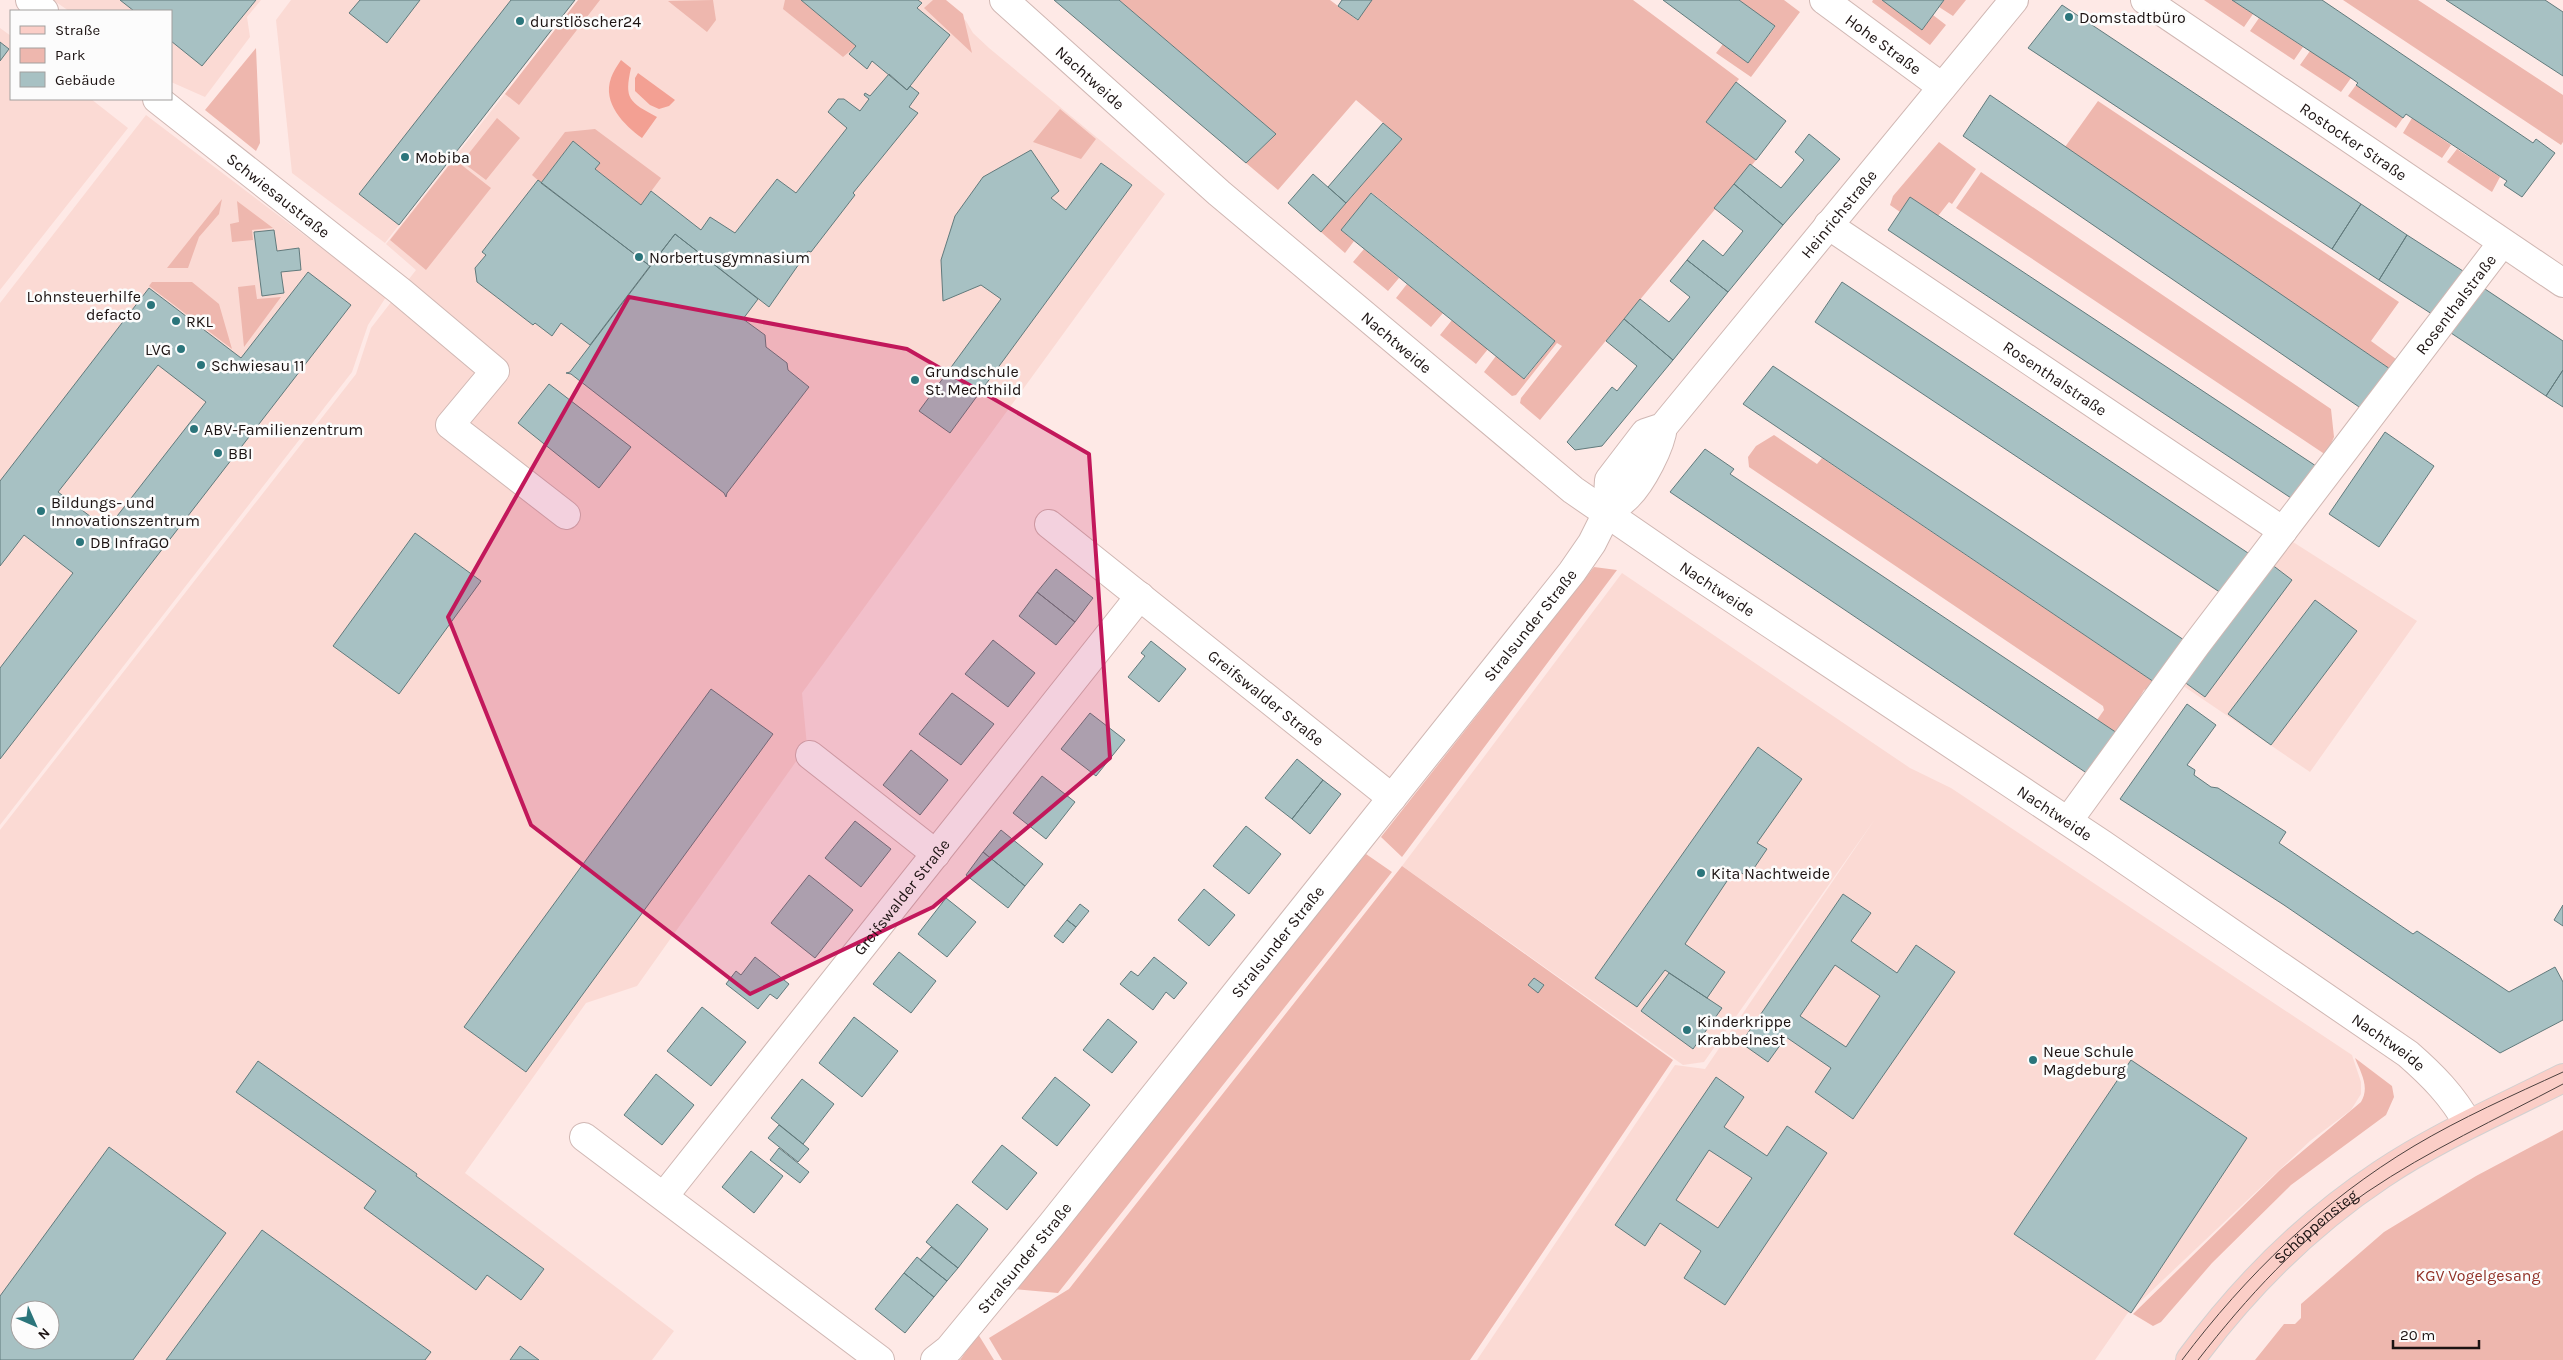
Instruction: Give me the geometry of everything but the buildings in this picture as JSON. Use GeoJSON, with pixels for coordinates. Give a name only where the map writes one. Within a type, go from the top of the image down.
{"type":"FeatureCollection","features":[{"type":"Feature","properties":{"kind":"main road","name":"Schöppensteg"},"geometry":{"type":"LineString","coordinates":[[2190,1360],[2251,1287],[2318,1222],[2382,1174],[2468,1124],[2563,1078]]}},
{"type":"Feature","properties":{"kind":"street"},"geometry":{"type":"LineString","coordinates":[[30,0],[43,10]]}},
{"type":"Feature","properties":{"kind":"street","name":"Nachtweide"},"geometry":{"type":"LineString","coordinates":[[1004,0],[1219,193],[1529,455],[1607,513],[2068,821],[2408,1054],[2449,1093],[2468,1124]]}},
{"type":"Feature","properties":{"kind":"street","name":"Hohe Straße"},"geometry":{"type":"LineString","coordinates":[[1824,0],[1942,87]]}},
{"type":"Feature","properties":{"kind":"street","name":"Heinrichstraße"},"geometry":{"type":"LineString","coordinates":[[1607,513],[1609,480],[1645,433],[1662,427],[2014,0]]}},
{"type":"Feature","properties":{"kind":"street","name":"Rostocker Straße"},"geometry":{"type":"LineString","coordinates":[[2145,0],[2563,283]]}},
{"type":"Feature","properties":{"kind":"street","name":"Schwiesaustraße"},"geometry":{"type":"LineString","coordinates":[[158,100],[400,291],[495,371],[450,425],[566,515]]}},
{"type":"Feature","properties":{"kind":"street","name":"Rosenthalstraße"},"geometry":{"type":"LineString","coordinates":[[1828,225],[2283,531]]}},
{"type":"Feature","properties":{"kind":"street","name":"Rosenthalstraße"},"geometry":{"type":"LineString","coordinates":[[2068,821],[2283,531],[2502,243]]}},
{"type":"Feature","properties":{"kind":"street","name":"Stralsunder Straße"},"geometry":{"type":"LineString","coordinates":[[935,1360],[949,1349],[1046,1232],[1572,572],[1592,543],[1607,513]]}},
{"type":"Feature","properties":{"kind":"street","name":"Greifswalder Straße"},"geometry":{"type":"LineString","coordinates":[[1049,524],[1392,798]]}},
{"type":"Feature","properties":{"kind":"street","name":"Greifswalder Straße"},"geometry":{"type":"LineString","coordinates":[[664,1196],[1140,596]]}},
{"type":"Feature","properties":{"kind":"street"},"geometry":{"type":"LineString","coordinates":[[810,755],[936,854]]}},
{"type":"Feature","properties":{"kind":"street"},"geometry":{"type":"LineString","coordinates":[[584,1137],[880,1360]]}},
{"type":"Feature","properties":{"kind":"highlighted area"},"geometry":{"type":"Polygon","coordinates":[[[629,297],[907,349],[1089,454],[1110,758],[933,907],[750,994],[531,825],[448,617],[629,297]]]}},
{"type":"Feature","properties":{"kind":"shaded area"},"geometry":{"type":"Polygon","coordinates":[[[53,0],[261,0],[247,17],[250,37],[205,97],[172,82],[172,10],[68,10],[53,0]]]}},
{"type":"Feature","properties":{"kind":"shaded area"},"geometry":{"type":"Polygon","coordinates":[[[291,0],[576,0],[385,243],[292,173],[276,20],[291,0]]]}},
{"type":"Feature","properties":{"kind":"shaded area"},"geometry":{"type":"Polygon","coordinates":[[[579,0],[942,0],[966,21],[973,33],[989,48],[1165,194],[802,693],[807,746],[637,986],[586,1003],[465,1173],[674,1331],[652,1360],[0,1360],[0,830],[356,374],[371,328],[416,270],[386,244],[579,0]]]}},
{"type":"Feature","properties":{"kind":"shaded area"},"geometry":{"type":"Polygon","coordinates":[[[0,28],[10,35],[10,100],[92,100],[128,128],[0,290],[0,28]]]}},
{"type":"Feature","properties":{"kind":"shaded area"},"geometry":{"type":"Polygon","coordinates":[[[621,60],[631,68],[628,87],[631,98],[640,107],[657,117],[642,138],[628,127],[612,105],[609,87],[614,71],[621,60]]]}},
{"type":"Feature","properties":{"kind":"shaded area"},"geometry":{"type":"Polygon","coordinates":[[[638,73],[675,100],[669,106],[659,109],[650,105],[635,91],[635,78],[638,73]]]}},
{"type":"Feature","properties":{"kind":"shaded area"},"geometry":{"type":"Polygon","coordinates":[[[146,115],[386,297],[368,325],[352,372],[0,825],[0,303],[146,115]]]}},
{"type":"Feature","properties":{"kind":"shaded area"},"geometry":{"type":"Polygon","coordinates":[[[2293,542],[2417,621],[2310,772],[2179,683],[2273,561],[2293,542]]]}},
{"type":"Feature","properties":{"kind":"shaded area","name":"Neue Schule Magdeburg"},"geometry":{"type":"Polygon","coordinates":[[[1622,573],[1910,768],[1951,788],[2352,1055],[2361,1082],[2361,1094],[2351,1110],[2310,1141],[2127,1314],[2095,1360],[1477,1360],[1675,1065],[1705,1069],[1875,819],[1704,1062],[1683,1065],[1402,866],[1622,573]]]}},
{"type":"Feature","properties":{"kind":"green space"},"geometry":{"type":"Polygon","coordinates":[[[578,0],[600,0],[519,105],[505,94],[578,0]]]}},
{"type":"Feature","properties":{"kind":"green space"},"geometry":{"type":"Polygon","coordinates":[[[713,0],[716,20],[707,32],[668,1],[713,0]]]}},
{"type":"Feature","properties":{"kind":"green space"},"geometry":{"type":"Polygon","coordinates":[[[785,0],[801,0],[856,46],[843,57],[783,9],[785,0]]]}},
{"type":"Feature","properties":{"kind":"green space"},"geometry":{"type":"Polygon","coordinates":[[[933,0],[946,0],[963,14],[972,53],[924,8],[933,0]]]}},
{"type":"Feature","properties":{"kind":"green space"},"geometry":{"type":"Polygon","coordinates":[[[1119,0],[1330,0],[1357,20],[1372,0],[1633,0],[1739,79],[1706,122],[1756,160],[1540,420],[1520,403],[1521,398],[1562,346],[1557,343],[1516,395],[1512,396],[1484,372],[1496,356],[1525,379],[1555,341],[1372,193],[1341,230],[1354,241],[1345,253],[1321,232],[1402,139],[1356,100],[1278,190],[1246,163],[1276,134],[1119,0]]]}},
{"type":"Feature","properties":{"kind":"green space"},"geometry":{"type":"Polygon","coordinates":[[[1739,0],[1784,0],[1800,12],[1751,77],[1716,53],[1723,44],[1748,63],[1775,27],[1739,0]]]}},
{"type":"Feature","properties":{"kind":"green space"},"geometry":{"type":"Polygon","coordinates":[[[1873,0],[1882,0],[1922,30],[1933,15],[1946,25],[1930,45],[1872,2],[1873,0]]]}},
{"type":"Feature","properties":{"kind":"green space"},"geometry":{"type":"Polygon","coordinates":[[[1944,0],[1966,0],[1953,16],[1939,7],[1944,0]]]}},
{"type":"Feature","properties":{"kind":"green space"},"geometry":{"type":"Polygon","coordinates":[[[2204,0],[2232,0],[2253,14],[2244,27],[2204,0]]]}},
{"type":"Feature","properties":{"kind":"green space"},"geometry":{"type":"Polygon","coordinates":[[[2343,0],[2418,0],[2563,95],[2563,142],[2561,145],[2343,0]]]}},
{"type":"Feature","properties":{"kind":"green space"},"geometry":{"type":"Polygon","coordinates":[[[2259,18],[2303,47],[2294,60],[2250,31],[2259,18]]]}},
{"type":"Feature","properties":{"kind":"green space"},"geometry":{"type":"Polygon","coordinates":[[[256,48],[260,143],[256,151],[205,110],[256,48]]]}},
{"type":"Feature","properties":{"kind":"green space"},"geometry":{"type":"Polygon","coordinates":[[[2310,51],[2351,78],[2341,92],[2300,65],[2310,51]]]}},
{"type":"Feature","properties":{"kind":"green space"},"geometry":{"type":"Polygon","coordinates":[[[2356,85],[2403,118],[2396,128],[2348,96],[2356,85]]]}},
{"type":"Feature","properties":{"kind":"green space"},"geometry":{"type":"Polygon","coordinates":[[[2098,101],[2399,302],[2371,341],[2400,362],[2393,371],[2065,147],[2098,101]]]}},
{"type":"Feature","properties":{"kind":"green space"},"geometry":{"type":"Polygon","coordinates":[[[1060,109],[1096,139],[1081,159],[1033,142],[1060,109]]]}},
{"type":"Feature","properties":{"kind":"green space"},"geometry":{"type":"Polygon","coordinates":[[[497,118],[520,138],[486,180],[462,162],[497,118]]]}},
{"type":"Feature","properties":{"kind":"green space"},"geometry":{"type":"Polygon","coordinates":[[[2412,118],[2451,145],[2442,158],[2403,133],[2412,118]]]}},
{"type":"Feature","properties":{"kind":"green space"},"geometry":{"type":"Polygon","coordinates":[[[595,129],[661,178],[641,205],[595,169],[600,163],[573,141],[541,183],[532,175],[565,132],[595,129]]]}},
{"type":"Feature","properties":{"kind":"green space"},"geometry":{"type":"Polygon","coordinates":[[[1939,142],[1976,169],[1952,204],[1949,202],[1938,216],[1910,197],[1900,212],[1890,205],[1893,196],[1939,142]]]}},
{"type":"Feature","properties":{"kind":"green space"},"geometry":{"type":"Polygon","coordinates":[[[2457,149],[2500,177],[2492,192],[2447,162],[2457,149]]]}},
{"type":"Feature","properties":{"kind":"green space"},"geometry":{"type":"Polygon","coordinates":[[[454,159],[491,188],[426,270],[390,240],[454,159]]]}},
{"type":"Feature","properties":{"kind":"green space"},"geometry":{"type":"Polygon","coordinates":[[[1981,172],[2331,409],[2334,437],[2326,455],[1956,208],[1981,172]]]}},
{"type":"Feature","properties":{"kind":"green space"},"geometry":{"type":"Polygon","coordinates":[[[222,199],[219,214],[199,237],[188,268],[167,268],[222,199]]]}},
{"type":"Feature","properties":{"kind":"green space"},"geometry":{"type":"Polygon","coordinates":[[[237,201],[273,228],[252,230],[253,240],[232,242],[230,224],[239,222],[237,201]]]}},
{"type":"Feature","properties":{"kind":"green space"},"geometry":{"type":"Polygon","coordinates":[[[1364,249],[1399,278],[1388,291],[1353,262],[1364,249]]]}},
{"type":"Feature","properties":{"kind":"green space"},"geometry":{"type":"Polygon","coordinates":[[[152,282],[192,282],[219,304],[232,349],[149,286],[152,282]]]}},
{"type":"Feature","properties":{"kind":"green space"},"geometry":{"type":"Polygon","coordinates":[[[1407,284],[1443,313],[1431,327],[1396,298],[1407,284]]]}},
{"type":"Feature","properties":{"kind":"green space"},"geometry":{"type":"Polygon","coordinates":[[[255,285],[257,299],[281,297],[244,347],[238,287],[255,285]]]}},
{"type":"Feature","properties":{"kind":"green space"},"geometry":{"type":"Polygon","coordinates":[[[1452,320],[1488,349],[1476,364],[1440,335],[1452,320]]]}},
{"type":"Feature","properties":{"kind":"green space"},"geometry":{"type":"Polygon","coordinates":[[[1774,435],[1817,464],[1822,458],[2157,684],[2144,690],[2118,734],[2097,720],[2104,710],[2103,706],[1749,467],[1748,457],[1756,446],[1774,435]]]}},
{"type":"Feature","properties":{"kind":"green space"},"geometry":{"type":"Polygon","coordinates":[[[1594,567],[1617,570],[1402,857],[1381,837],[1594,567]]]}},
{"type":"Feature","properties":{"kind":"green space"},"geometry":{"type":"Polygon","coordinates":[[[1366,854],[1392,872],[1058,1293],[1012,1289],[1366,854]]]}},
{"type":"Feature","properties":{"kind":"green space"},"geometry":{"type":"Polygon","coordinates":[[[1402,866],[1673,1060],[1470,1360],[1002,1360],[989,1338],[1069,1289],[1402,866]]]}},
{"type":"Feature","properties":{"kind":"green space"},"geometry":{"type":"Polygon","coordinates":[[[2355,1058],[2392,1086],[2394,1097],[2386,1115],[2291,1185],[2212,1263],[2161,1322],[2153,1326],[2133,1314],[2280,1170],[2361,1102],[2364,1096],[2365,1085],[2355,1058]]]}},
{"type":"Feature","properties":{"kind":"green space","name":"KGV Vogelgesang"},"geometry":{"type":"Polygon","coordinates":[[[2563,1130],[2563,1360],[2255,1360],[2284,1324],[2295,1324],[2301,1318],[2301,1304],[2384,1232],[2476,1176],[2563,1130]]]}},
{"type":"Feature","properties":{"kind":"green space"},"geometry":{"type":"Polygon","coordinates":[[[978,1334],[994,1360],[960,1360],[978,1334]]]}},
{"type":"Feature","properties":{"kind":"tram line"},"geometry":{"type":"LineString","coordinates":[[2182,1360],[2232,1298],[2259,1269],[2317,1215],[2348,1191],[2414,1146],[2450,1126],[2563,1072]]}},
{"type":"Feature","properties":{"kind":"tram line"},"geometry":{"type":"LineString","coordinates":[[2198,1360],[2276,1270],[2297,1249],[2343,1210],[2414,1162],[2563,1084]]}},
{"type":"Feature","properties":{"kind":"place","name":"Domstadtbüro"},"geometry":{"type":"Point","coordinates":[2069,17]}},
{"type":"Feature","properties":{"kind":"place","name":"durstlöscher24"},"geometry":{"type":"Point","coordinates":[520,21]}},
{"type":"Feature","properties":{"kind":"place","name":"Mobiba"},"geometry":{"type":"Point","coordinates":[405,157]}},
{"type":"Feature","properties":{"kind":"place","name":"Norbertusgymnasium"},"geometry":{"type":"Point","coordinates":[639,257]}},
{"type":"Feature","properties":{"kind":"place","name":"Lohnsteuerhilfe defacto"},"geometry":{"type":"Point","coordinates":[151,305]}},
{"type":"Feature","properties":{"kind":"place","name":"RKL"},"geometry":{"type":"Point","coordinates":[176,321]}},
{"type":"Feature","properties":{"kind":"place","name":"LVG"},"geometry":{"type":"Point","coordinates":[181,349]}},
{"type":"Feature","properties":{"kind":"place","name":"Schwiesau 11"},"geometry":{"type":"Point","coordinates":[201,365]}},
{"type":"Feature","properties":{"kind":"place","name":"Grundschule St. Mechthild"},"geometry":{"type":"Point","coordinates":[915,380]}},
{"type":"Feature","properties":{"kind":"place","name":"ABV-Familienzentrum"},"geometry":{"type":"Point","coordinates":[194,429]}},
{"type":"Feature","properties":{"kind":"place","name":"BBI"},"geometry":{"type":"Point","coordinates":[218,453]}},
{"type":"Feature","properties":{"kind":"place","name":"Bildungs- und Innovationszentrum"},"geometry":{"type":"Point","coordinates":[41,511]}},
{"type":"Feature","properties":{"kind":"place","name":"DB InfraGO"},"geometry":{"type":"Point","coordinates":[80,542]}},
{"type":"Feature","properties":{"kind":"place","name":"Kita Nachtweide"},"geometry":{"type":"Point","coordinates":[1701,873]}},
{"type":"Feature","properties":{"kind":"place","name":"Kinderkrippe Krabbelnest"},"geometry":{"type":"Point","coordinates":[1687,1030]}},
{"type":"Feature","properties":{"kind":"place","name":"Neue Schule Magdeburg"},"geometry":{"type":"Point","coordinates":[2033,1060]}}]}
